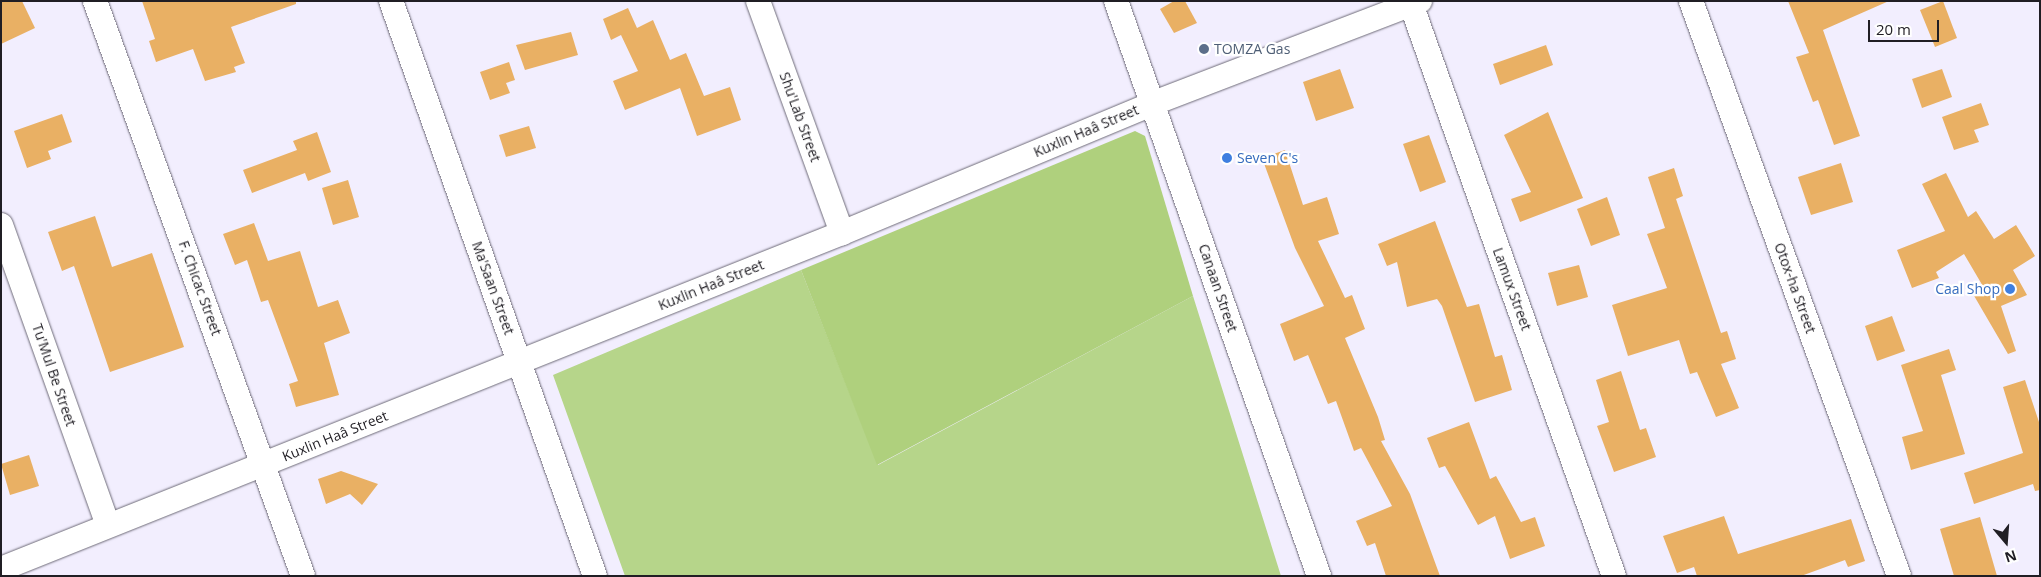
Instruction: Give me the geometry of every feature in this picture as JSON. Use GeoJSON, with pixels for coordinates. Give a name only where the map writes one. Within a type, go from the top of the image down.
{"type":"FeatureCollection","features":[{"type":"Feature","properties":{"kind":"street","name":"F. Chicac Street"},"geometry":{"type":"LineString","coordinates":[[95,1],[303,576]]}},
{"type":"Feature","properties":{"kind":"street","name":"Ma'Saan Street"},"geometry":{"type":"LineString","coordinates":[[391,1],[595,576]]}},
{"type":"Feature","properties":{"kind":"street","name":"Shu'Lab Street"},"geometry":{"type":"LineString","coordinates":[[758,1],[842,233]]}},
{"type":"Feature","properties":{"kind":"street","name":"Canaan Street"},"geometry":{"type":"LineString","coordinates":[[1116,1],[1154,103],[1319,576]]}},
{"type":"Feature","properties":{"kind":"street","name":"Otox-ha Street"},"geometry":{"type":"LineString","coordinates":[[1691,1],[1899,576]]}},
{"type":"Feature","properties":{"kind":"street","name":"Kuxlin Haâ Street"},"geometry":{"type":"LineString","coordinates":[[8,570],[108,526],[842,233],[1154,103],[1414,2]]}},
{"type":"Feature","properties":{"kind":"street","name":"Lamux Street"},"geometry":{"type":"LineString","coordinates":[[1414,2],[1614,576]]}},
{"type":"Feature","properties":{"kind":"street","name":"Tu'Mul Be Street"},"geometry":{"type":"LineString","coordinates":[[1,225],[108,526]]}},
{"type":"Feature","properties":{"kind":"green space"},"geometry":{"type":"Polygon","coordinates":[[[1135,131],[1145,136],[1193,296],[877,465],[801,270],[1135,131]]]}},
{"type":"Feature","properties":{"kind":"green space"},"geometry":{"type":"Polygon","coordinates":[[[801,270],[878,465],[1193,296],[1281,576],[625,576],[553,375],[801,270]]]}},
{"type":"Feature","properties":{"kind":"building"},"geometry":{"type":"Polygon","coordinates":[[[1,1],[22,1],[35,28],[1,44],[1,1]]]}},
{"type":"Feature","properties":{"kind":"building"},"geometry":{"type":"Polygon","coordinates":[[[142,1],[296,1],[296,4],[231,27],[245,63],[234,67],[236,72],[205,81],[193,49],[156,62],[149,41],[155,39],[142,1]]]}},
{"type":"Feature","properties":{"kind":"building"},"geometry":{"type":"Polygon","coordinates":[[[1174,1],[1185,1],[1197,23],[1174,33],[1160,9],[1174,1]]]}},
{"type":"Feature","properties":{"kind":"building"},"geometry":{"type":"Polygon","coordinates":[[[1788,1],[1889,1],[1823,30],[1860,136],[1834,145],[1818,100],[1813,102],[1796,57],[1809,53],[1788,1]]]}},
{"type":"Feature","properties":{"kind":"building"},"geometry":{"type":"Polygon","coordinates":[[[1943,1],[1957,38],[1935,47],[1920,10],[1943,1]]]}},
{"type":"Feature","properties":{"kind":"building"},"geometry":{"type":"Polygon","coordinates":[[[628,8],[637,28],[653,20],[670,60],[686,53],[704,96],[730,87],[741,120],[697,136],[680,88],[625,110],[613,81],[638,71],[621,35],[611,40],[603,19],[628,8]]]}},
{"type":"Feature","properties":{"kind":"building"},"geometry":{"type":"Polygon","coordinates":[[[571,32],[578,55],[525,70],[516,45],[571,32]]]}},
{"type":"Feature","properties":{"kind":"building"},"geometry":{"type":"Polygon","coordinates":[[[1546,45],[1553,65],[1500,85],[1493,64],[1546,45]]]}},
{"type":"Feature","properties":{"kind":"building"},"geometry":{"type":"Polygon","coordinates":[[[509,62],[515,80],[506,83],[510,93],[490,100],[480,72],[509,62]]]}},
{"type":"Feature","properties":{"kind":"building"},"geometry":{"type":"Polygon","coordinates":[[[1340,69],[1354,108],[1316,121],[1303,82],[1340,69]]]}},
{"type":"Feature","properties":{"kind":"building"},"geometry":{"type":"Polygon","coordinates":[[[1942,69],[1952,97],[1922,108],[1912,79],[1942,69]]]}},
{"type":"Feature","properties":{"kind":"building"},"geometry":{"type":"Polygon","coordinates":[[[1981,103],[1989,125],[1974,130],[1979,142],[1954,150],[1942,117],[1981,103]]]}},
{"type":"Feature","properties":{"kind":"building"},"geometry":{"type":"Polygon","coordinates":[[[1548,112],[1583,198],[1520,222],[1511,199],[1531,192],[1504,135],[1548,112]]]}},
{"type":"Feature","properties":{"kind":"building"},"geometry":{"type":"Polygon","coordinates":[[[62,114],[72,142],[48,151],[51,159],[27,168],[14,131],[62,114]]]}},
{"type":"Feature","properties":{"kind":"building"},"geometry":{"type":"Polygon","coordinates":[[[529,126],[536,148],[506,157],[499,135],[529,126]]]}},
{"type":"Feature","properties":{"kind":"building"},"geometry":{"type":"Polygon","coordinates":[[[317,132],[331,172],[308,181],[305,173],[252,193],[243,170],[297,150],[293,141],[317,132]]]}},
{"type":"Feature","properties":{"kind":"building"},"geometry":{"type":"Polygon","coordinates":[[[1429,135],[1446,182],[1420,192],[1403,144],[1429,135]]]}},
{"type":"Feature","properties":{"kind":"building"},"geometry":{"type":"Polygon","coordinates":[[[1285,150],[1303,205],[1327,197],[1339,234],[1318,241],[1345,298],[1352,295],[1365,329],[1345,338],[1378,417],[1385,440],[1381,441],[1410,494],[1440,576],[1386,576],[1375,543],[1367,546],[1356,521],[1392,506],[1361,448],[1354,451],[1336,401],[1328,404],[1308,355],[1294,361],[1280,324],[1324,306],[1295,248],[1262,158],[1285,150]]]}},
{"type":"Feature","properties":{"kind":"building"},"geometry":{"type":"Polygon","coordinates":[[[1841,163],[1853,202],[1811,215],[1798,177],[1841,163]]]}},
{"type":"Feature","properties":{"kind":"building"},"geometry":{"type":"Polygon","coordinates":[[[1674,168],[1683,196],[1676,199],[1721,333],[1727,331],[1736,359],[1721,364],[1739,408],[1716,417],[1697,372],[1690,374],[1679,340],[1628,356],[1612,305],[1667,288],[1647,234],[1665,228],[1648,177],[1674,168]]]}},
{"type":"Feature","properties":{"kind":"building"},"geometry":{"type":"Polygon","coordinates":[[[1946,173],[1968,217],[1976,211],[1994,239],[2016,225],[2035,256],[2013,270],[2027,295],[2001,306],[2016,351],[2008,354],[1973,294],[1984,288],[1964,254],[1936,272],[1939,278],[1912,288],[1897,250],[1945,231],[1922,184],[1946,173]]]}},
{"type":"Feature","properties":{"kind":"building"},"geometry":{"type":"Polygon","coordinates":[[[348,180],[359,217],[333,225],[322,188],[348,180]]]}},
{"type":"Feature","properties":{"kind":"building"},"geometry":{"type":"Polygon","coordinates":[[[1607,197],[1620,235],[1591,246],[1577,209],[1607,197]]]}},
{"type":"Feature","properties":{"kind":"building"},"geometry":{"type":"Polygon","coordinates":[[[95,216],[112,267],[152,253],[184,347],[110,372],[74,266],[62,271],[48,232],[95,216]]]}},
{"type":"Feature","properties":{"kind":"building"},"geometry":{"type":"Polygon","coordinates":[[[1435,221],[1467,307],[1479,304],[1495,357],[1502,355],[1512,390],[1475,402],[1442,306],[1437,299],[1407,307],[1397,262],[1387,266],[1378,244],[1435,221]]]}},
{"type":"Feature","properties":{"kind":"building"},"geometry":{"type":"Polygon","coordinates":[[[254,223],[268,261],[300,251],[318,307],[338,300],[350,333],[324,343],[339,395],[296,407],[289,384],[298,381],[268,300],[261,302],[247,260],[235,265],[223,234],[254,223]]]}},
{"type":"Feature","properties":{"kind":"building"},"geometry":{"type":"Polygon","coordinates":[[[1579,265],[1588,297],[1557,306],[1548,273],[1579,265]]]}},
{"type":"Feature","properties":{"kind":"building"},"geometry":{"type":"Polygon","coordinates":[[[1892,316],[1905,351],[1877,361],[1865,326],[1892,316]]]}},
{"type":"Feature","properties":{"kind":"building"},"geometry":{"type":"Polygon","coordinates":[[[1949,349],[1956,370],[1941,375],[1965,454],[1911,470],[1902,437],[1923,431],[1901,365],[1949,349]]]}},
{"type":"Feature","properties":{"kind":"building"},"geometry":{"type":"Polygon","coordinates":[[[1621,371],[1640,430],[1646,428],[1656,457],[1614,472],[1597,426],[1609,422],[1596,380],[1621,371]]]}},
{"type":"Feature","properties":{"kind":"building"},"geometry":{"type":"Polygon","coordinates":[[[2025,380],[2040,425],[2040,490],[2035,491],[2033,484],[1974,504],[1964,473],[2023,453],[2003,387],[2025,380]]]}},
{"type":"Feature","properties":{"kind":"building"},"geometry":{"type":"Polygon","coordinates":[[[1469,422],[1490,479],[1496,476],[1521,522],[1535,517],[1545,546],[1510,559],[1495,516],[1478,525],[1445,466],[1439,468],[1427,438],[1469,422]]]}},
{"type":"Feature","properties":{"kind":"building"},"geometry":{"type":"Polygon","coordinates":[[[29,455],[39,486],[10,495],[1,464],[29,455]]]}},
{"type":"Feature","properties":{"kind":"building"},"geometry":{"type":"Polygon","coordinates":[[[341,471],[378,484],[362,505],[350,494],[326,504],[318,479],[341,471]]]}},
{"type":"Feature","properties":{"kind":"building"},"geometry":{"type":"Polygon","coordinates":[[[1724,516],[1738,554],[1851,519],[1865,561],[1848,567],[1845,560],[1801,576],[1697,576],[1694,567],[1677,573],[1663,536],[1724,516]]]}},
{"type":"Feature","properties":{"kind":"building"},"geometry":{"type":"Polygon","coordinates":[[[1980,517],[1997,576],[1954,576],[1940,529],[1980,517]]]}},
{"type":"Feature","properties":{"kind":"place","name":"TOMZA Gas"},"geometry":{"type":"Point","coordinates":[1204,49]}},
{"type":"Feature","properties":{"kind":"place","name":"Seven C's"},"geometry":{"type":"Point","coordinates":[1227,158]}},
{"type":"Feature","properties":{"kind":"place","name":"Caal Shop"},"geometry":{"type":"Point","coordinates":[2010,289]}}]}
